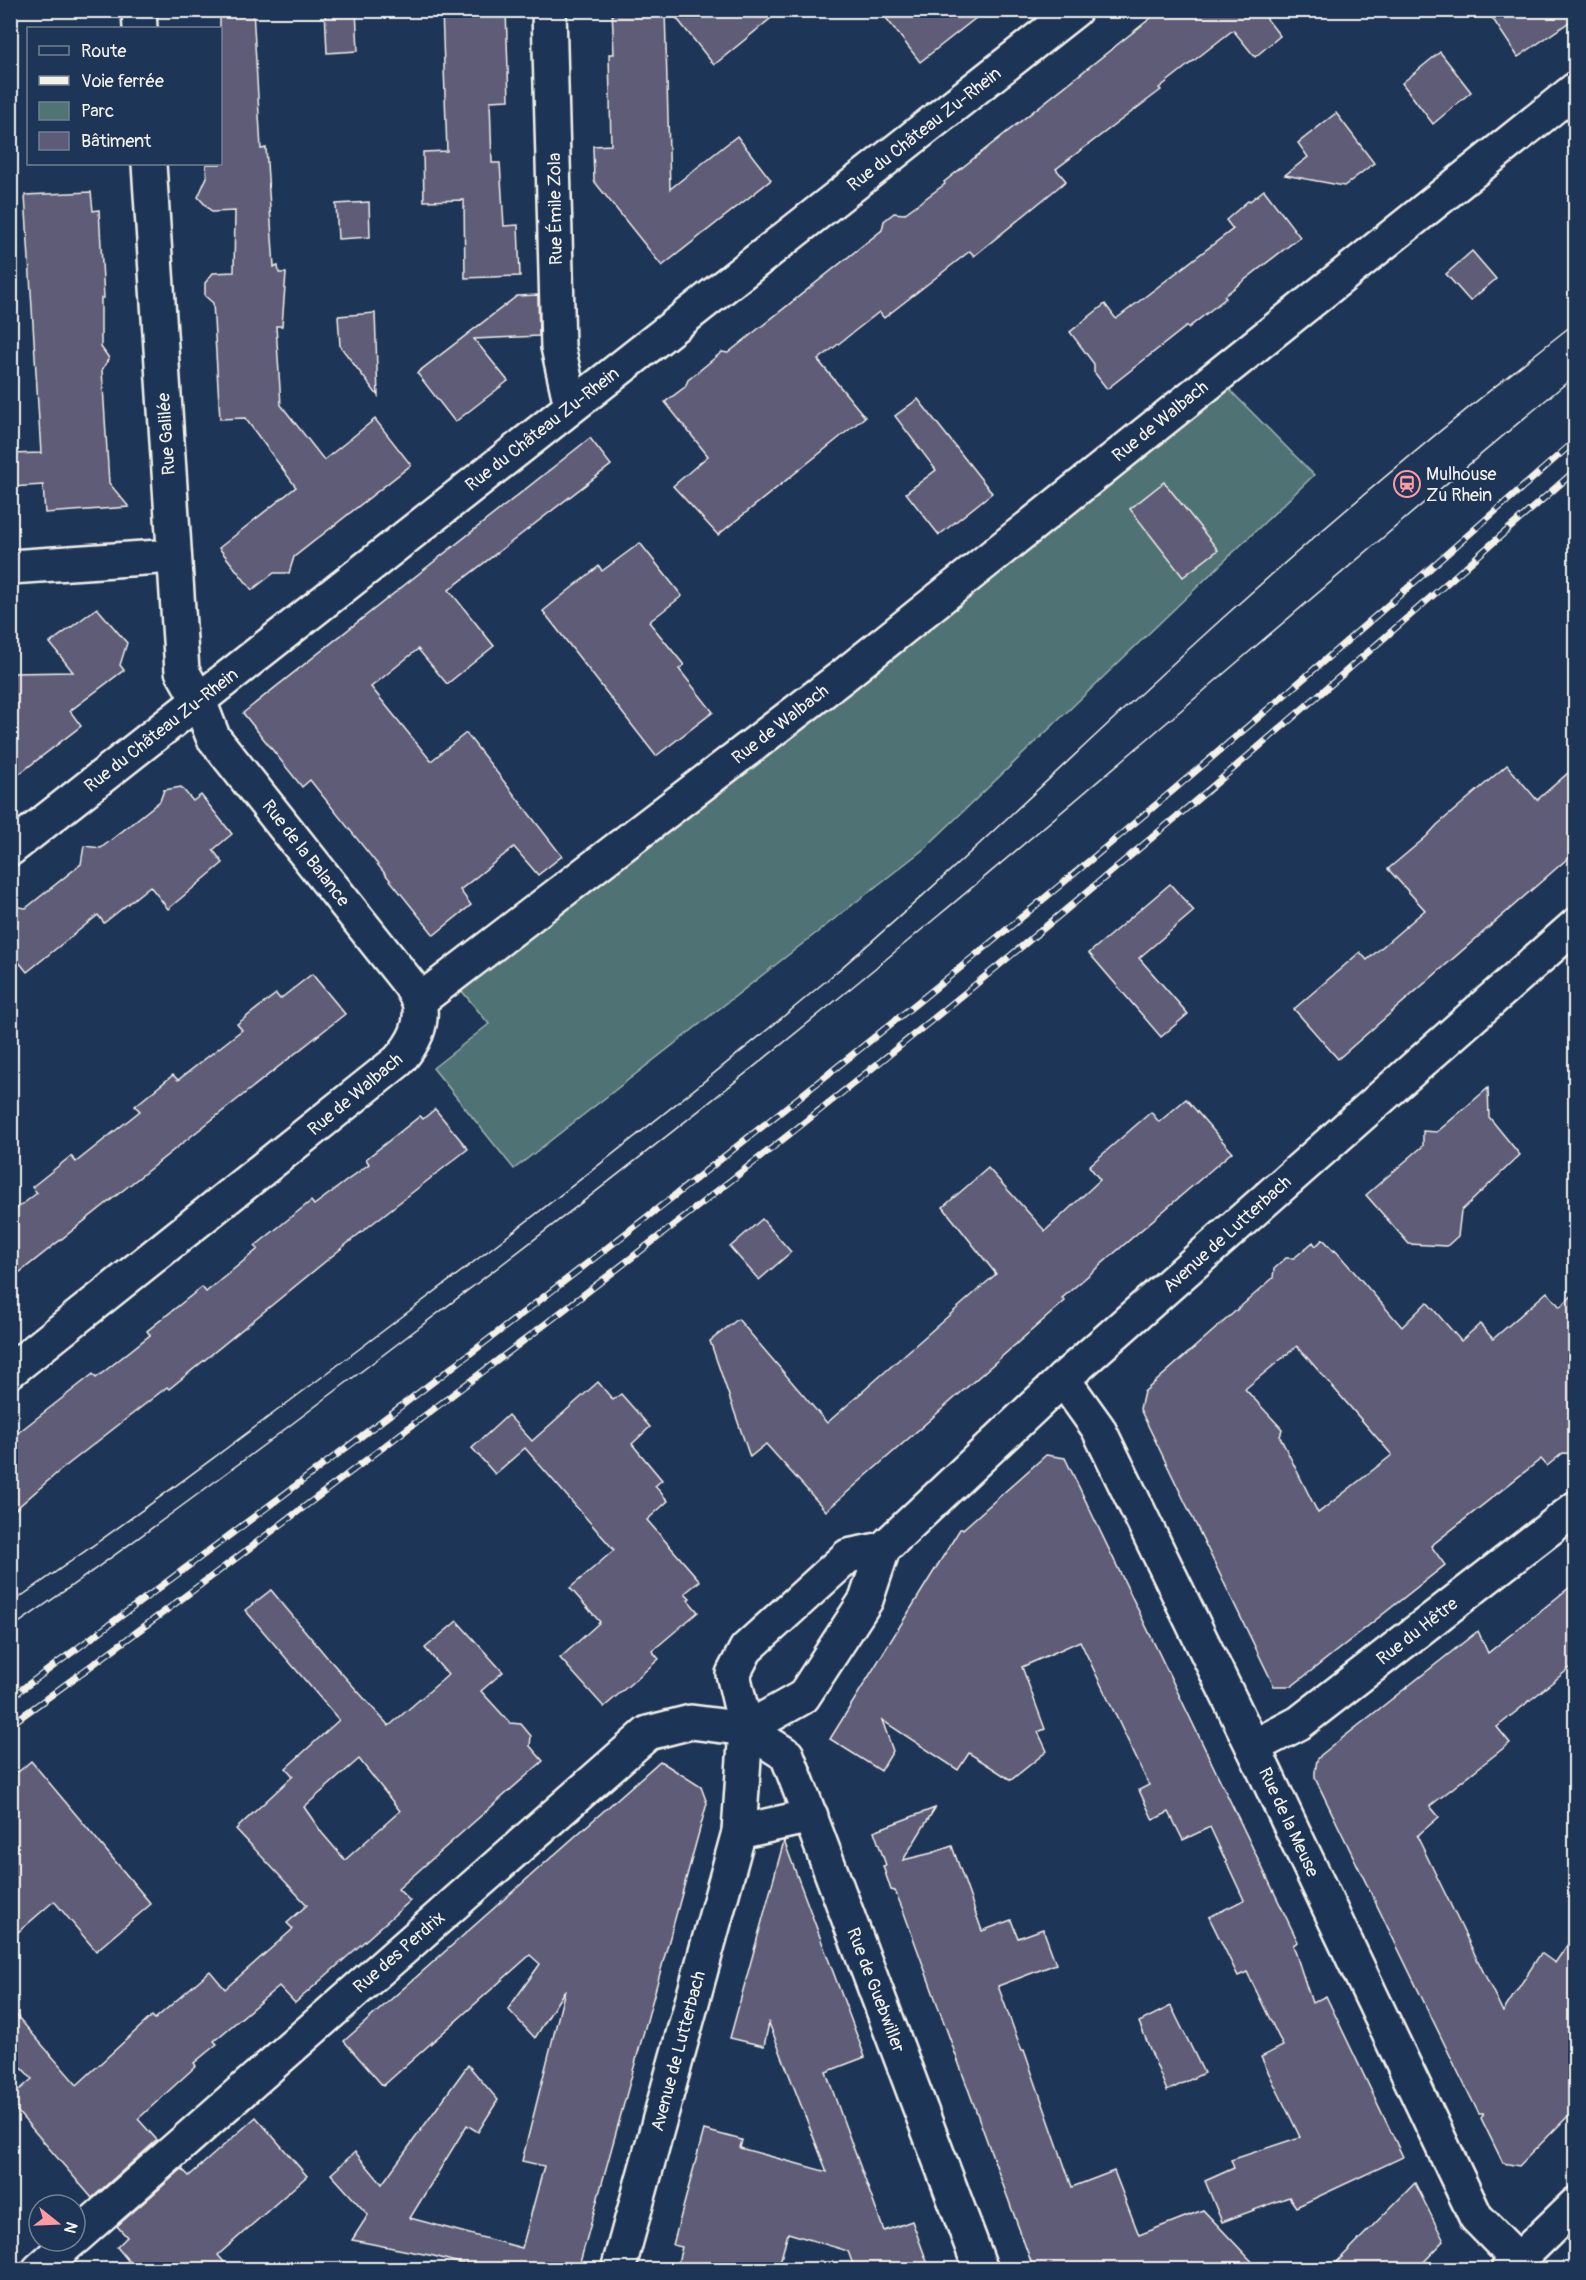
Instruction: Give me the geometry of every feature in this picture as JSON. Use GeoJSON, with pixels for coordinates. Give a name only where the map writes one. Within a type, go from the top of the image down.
{"type":"FeatureCollection","features":[{"type":"Feature","properties":{"kind":"street"},"geometry":{"type":"LineString","coordinates":[[139,10],[140,27]]}},
{"type":"Feature","properties":{"kind":"street","name":"Rue Émile Zola"},"geometry":{"type":"LineString","coordinates":[[549,10],[558,347],[571,406]]}},
{"type":"Feature","properties":{"kind":"street","name":"Rue du Château Zu-Rhein"},"geometry":{"type":"LineString","coordinates":[[10,849],[1075,10]]}},
{"type":"Feature","properties":{"kind":"street","name":"Rue de Walbach"},"geometry":{"type":"LineString","coordinates":[[10,1371],[398,1060],[413,1043],[419,1028],[422,1014],[419,1001],[843,676],[1575,89]]}},
{"type":"Feature","properties":{"kind":"street","name":"Rue Galilée"},"geometry":{"type":"LineString","coordinates":[[149,165],[182,671],[199,701]]}},
{"type":"Feature","properties":{"kind":"street"},"geometry":{"type":"LineString","coordinates":[[10,567],[174,556]]}},
{"type":"Feature","properties":{"kind":"street","name":"Rue de la Balance"},"geometry":{"type":"LineString","coordinates":[[199,701],[213,736],[403,976],[419,1001]]}},
{"type":"Feature","properties":{"kind":"street","name":"Avenue de Lutterbach"},"geometry":{"type":"LineString","coordinates":[[746,1729],[802,1696],[866,1600],[883,1550],[1063,1379],[1575,925]]}},
{"type":"Feature","properties":{"kind":"street","name":"Rue de la Meuse"},"geometry":{"type":"LineString","coordinates":[[1063,1379],[1098,1428],[1253,1747],[1476,2217],[1513,2265]]}},
{"type":"Feature","properties":{"kind":"street","name":"Rue du Hêtre"},"geometry":{"type":"LineString","coordinates":[[1253,1747],[1299,1723],[1575,1508]]}},
{"type":"Feature","properties":{"kind":"street","name":"Avenue de Lutterbach"},"geometry":{"type":"LineString","coordinates":[[618,2270],[739,1832],[746,1729],[733,1674],[746,1649],[848,1556],[883,1550]]}},
{"type":"Feature","properties":{"kind":"street","name":"Rue des Perdrix"},"geometry":{"type":"LineString","coordinates":[[87,2227],[648,1733],[691,1722],[746,1729]]}},
{"type":"Feature","properties":{"kind":"street","name":"Rue de Guebwiller"},"geometry":{"type":"LineString","coordinates":[[746,1729],[787,1755],[981,2270]]}},
{"type":"Feature","properties":{"kind":"street"},"geometry":{"type":"LineString","coordinates":[[739,1832],[810,1816]]}},
{"type":"Feature","properties":{"kind":"street"},"geometry":{"type":"LineString","coordinates":[[1513,2265],[1575,2204]]}},
{"type":"Feature","properties":{"kind":"street"},"geometry":{"type":"LineString","coordinates":[[39,2270],[58,2253]]}},
{"type":"Feature","properties":{"kind":"green space"},"geometry":{"type":"Polygon","coordinates":[[[1223,383],[1314,475],[924,849],[514,1169],[433,1068],[489,1024],[461,990],[1056,526],[1223,383]]]}},
{"type":"Feature","properties":{"kind":"building"},"geometry":{"type":"Polygon","coordinates":[[[220,10],[253,10],[261,149],[266,148],[274,267],[278,266],[279,273],[286,273],[282,326],[276,326],[281,405],[324,460],[375,419],[411,465],[294,557],[289,573],[274,573],[252,590],[219,548],[296,487],[245,418],[220,419],[213,303],[205,296],[205,283],[213,273],[234,272],[235,211],[212,212],[198,197],[207,177],[206,165],[222,165],[222,27],[220,27],[220,10]]]}},
{"type":"Feature","properties":{"kind":"building"},"geometry":{"type":"Polygon","coordinates":[[[325,10],[356,10],[358,51],[327,53],[325,10]]]}},
{"type":"Feature","properties":{"kind":"building"},"geometry":{"type":"Polygon","coordinates":[[[442,10],[506,10],[509,100],[490,101],[492,163],[500,163],[504,226],[518,225],[520,276],[465,278],[464,200],[424,201],[423,152],[447,151],[442,10]]]}},
{"type":"Feature","properties":{"kind":"building"},"geometry":{"type":"Polygon","coordinates":[[[612,10],[665,10],[670,189],[737,136],[771,180],[662,266],[594,181],[593,146],[611,145],[609,54],[614,54],[612,10]]]}},
{"type":"Feature","properties":{"kind":"building"},"geometry":{"type":"Polygon","coordinates":[[[670,10],[781,10],[714,65],[670,10]]]}},
{"type":"Feature","properties":{"kind":"building"},"geometry":{"type":"Polygon","coordinates":[[[880,10],[986,10],[920,62],[880,10]]]}},
{"type":"Feature","properties":{"kind":"building"},"geometry":{"type":"Polygon","coordinates":[[[1161,10],[1260,10],[1280,36],[1255,57],[1233,30],[1159,88],[1161,90],[1056,169],[1066,181],[974,256],[970,251],[884,318],[879,312],[818,360],[865,417],[718,535],[673,486],[708,456],[665,402],[685,387],[688,380],[722,352],[728,353],[882,230],[884,221],[894,213],[904,214],[945,184],[944,182],[1161,10]]]}},
{"type":"Feature","properties":{"kind":"building"},"geometry":{"type":"Polygon","coordinates":[[[1487,10],[1575,10],[1575,18],[1518,57],[1487,10]]]}},
{"type":"Feature","properties":{"kind":"building"},"geometry":{"type":"Polygon","coordinates":[[[1440,52],[1471,92],[1433,124],[1402,83],[1440,52]]]}},
{"type":"Feature","properties":{"kind":"building"},"geometry":{"type":"Polygon","coordinates":[[[1336,113],[1374,163],[1344,186],[1285,175],[1308,157],[1298,143],[1336,113]]]}},
{"type":"Feature","properties":{"kind":"building"},"geometry":{"type":"Polygon","coordinates":[[[1264,190],[1300,237],[1224,296],[1226,298],[1188,328],[1187,326],[1107,389],[1094,372],[1094,364],[1070,332],[1105,304],[1116,319],[1233,229],[1226,220],[1264,190]]]}},
{"type":"Feature","properties":{"kind":"building"},"geometry":{"type":"Polygon","coordinates":[[[91,192],[93,211],[99,210],[104,298],[101,298],[101,347],[109,358],[102,370],[109,483],[129,507],[45,513],[43,485],[10,487],[10,454],[41,453],[25,195],[91,192]]]}},
{"type":"Feature","properties":{"kind":"building"},"geometry":{"type":"Polygon","coordinates":[[[369,202],[370,237],[338,239],[336,204],[369,202]]]}},
{"type":"Feature","properties":{"kind":"building"},"geometry":{"type":"Polygon","coordinates":[[[1472,251],[1496,279],[1470,301],[1446,274],[1472,251]]]}},
{"type":"Feature","properties":{"kind":"building"},"geometry":{"type":"Polygon","coordinates":[[[538,295],[539,336],[474,339],[508,381],[455,422],[417,373],[517,296],[538,295]]]}},
{"type":"Feature","properties":{"kind":"building"},"geometry":{"type":"Polygon","coordinates":[[[375,313],[378,396],[340,346],[338,316],[375,313]]]}},
{"type":"Feature","properties":{"kind":"building"},"geometry":{"type":"Polygon","coordinates":[[[918,399],[992,493],[939,535],[906,493],[936,470],[895,416],[918,399]]]}},
{"type":"Feature","properties":{"kind":"building"},"geometry":{"type":"Polygon","coordinates":[[[590,438],[611,465],[449,590],[494,646],[447,684],[418,649],[371,687],[431,761],[466,733],[562,856],[538,875],[514,847],[460,890],[471,905],[434,935],[310,780],[302,787],[243,713],[590,438]]]}},
{"type":"Feature","properties":{"kind":"building"},"geometry":{"type":"Polygon","coordinates":[[[1164,482],[1218,550],[1183,577],[1130,509],[1164,482]]]}},
{"type":"Feature","properties":{"kind":"building"},"geometry":{"type":"Polygon","coordinates":[[[640,543],[682,596],[649,622],[684,665],[679,669],[713,712],[656,756],[543,611],[599,566],[602,571],[640,543]]]}},
{"type":"Feature","properties":{"kind":"building"},"geometry":{"type":"Polygon","coordinates":[[[97,608],[127,643],[120,665],[124,670],[70,711],[81,726],[10,781],[10,673],[73,672],[50,643],[97,608]]]}},
{"type":"Feature","properties":{"kind":"building"},"geometry":{"type":"Polygon","coordinates":[[[1507,765],[1537,800],[1575,767],[1575,852],[1338,1059],[1294,1009],[1360,952],[1367,960],[1425,910],[1388,869],[1507,765]]]}},
{"type":"Feature","properties":{"kind":"building"},"geometry":{"type":"Polygon","coordinates":[[[181,787],[193,801],[201,795],[232,834],[213,850],[223,863],[168,909],[150,886],[104,923],[98,915],[27,972],[10,951],[10,906],[26,908],[81,864],[84,846],[101,848],[160,801],[164,790],[181,787]]]}},
{"type":"Feature","properties":{"kind":"building"},"geometry":{"type":"Polygon","coordinates":[[[1170,884],[1194,911],[1139,958],[1188,1014],[1161,1037],[1089,953],[1170,884]]]}},
{"type":"Feature","properties":{"kind":"building"},"geometry":{"type":"Polygon","coordinates":[[[312,974],[345,1014],[10,1280],[10,1214],[37,1193],[32,1187],[71,1156],[76,1162],[140,1111],[135,1106],[173,1075],[178,1080],[242,1030],[237,1024],[276,994],[280,999],[312,974]]]}},
{"type":"Feature","properties":{"kind":"building"},"geometry":{"type":"Polygon","coordinates":[[[1488,1088],[1489,1117],[1520,1155],[1461,1211],[1458,1236],[1447,1246],[1409,1244],[1366,1195],[1423,1146],[1423,1131],[1437,1132],[1488,1088]]]}},
{"type":"Feature","properties":{"kind":"building"},"geometry":{"type":"Polygon","coordinates":[[[1186,1099],[1232,1152],[1062,1298],[1065,1301],[826,1511],[766,1444],[750,1457],[710,1341],[738,1319],[827,1423],[996,1274],[943,1207],[988,1168],[1045,1231],[1100,1180],[1089,1166],[1151,1112],[1159,1122],[1186,1099]]]}},
{"type":"Feature","properties":{"kind":"building"},"geometry":{"type":"Polygon","coordinates":[[[435,1109],[468,1149],[359,1234],[169,1389],[167,1387],[57,1473],[10,1514],[10,1439],[93,1374],[96,1378],[150,1335],[147,1331],[202,1287],[206,1292],[258,1249],[255,1246],[311,1201],[314,1205],[369,1164],[366,1159],[420,1116],[423,1119],[435,1109]]]}},
{"type":"Feature","properties":{"kind":"building"},"geometry":{"type":"Polygon","coordinates":[[[762,1219],[791,1252],[759,1280],[730,1247],[762,1219]]]}},
{"type":"Feature","properties":{"kind":"building"},"geometry":{"type":"Polygon","coordinates":[[[1323,1239],[1335,1250],[1402,1327],[1427,1302],[1461,1341],[1480,1324],[1493,1339],[1547,1292],[1560,1307],[1575,1293],[1575,1454],[1563,1453],[1547,1466],[1541,1459],[1431,1546],[1445,1565],[1292,1686],[1274,1686],[1140,1409],[1144,1392],[1273,1278],[1274,1269],[1286,1258],[1294,1258],[1313,1242],[1316,1246],[1323,1239]],[[1297,1346],[1245,1389],[1282,1429],[1280,1437],[1318,1513],[1392,1455],[1297,1346]]]}},
{"type":"Feature","properties":{"kind":"building"},"geometry":{"type":"Polygon","coordinates":[[[598,1382],[613,1400],[621,1394],[650,1427],[632,1444],[662,1480],[655,1486],[668,1501],[647,1520],[700,1581],[685,1593],[698,1612],[652,1651],[659,1659],[604,1707],[560,1658],[600,1622],[570,1588],[614,1550],[525,1448],[495,1474],[472,1448],[508,1415],[532,1441],[598,1382]]]}},
{"type":"Feature","properties":{"kind":"building"},"geometry":{"type":"Polygon","coordinates":[[[1046,1455],[1065,1458],[1298,1942],[1293,1945],[1312,2003],[1326,1996],[1403,2157],[1296,2207],[1289,2197],[1222,2222],[1205,2181],[1234,2168],[1231,2160],[1300,2137],[1261,2057],[1283,2046],[1247,1972],[1238,1976],[1209,1917],[1244,1900],[1210,1827],[1183,1840],[1169,1812],[1153,1820],[1139,1790],[1149,1785],[1080,1641],[1022,1667],[1045,1729],[1038,1732],[1047,1751],[1011,1780],[969,1753],[958,1770],[882,1720],[893,1751],[881,1771],[830,1739],[960,1529],[963,1529],[1046,1455]]]}},
{"type":"Feature","properties":{"kind":"building"},"geometry":{"type":"Polygon","coordinates":[[[1575,1583],[1575,1664],[1497,1727],[1510,1743],[1430,1806],[1439,1817],[1417,1836],[1503,2012],[1541,1953],[1555,1963],[1575,1934],[1575,2109],[1519,2166],[1503,2163],[1481,2118],[1484,2114],[1479,2114],[1459,2074],[1315,1778],[1315,1772],[1317,1760],[1321,1755],[1478,1631],[1488,1653],[1575,1583]]]}},
{"type":"Feature","properties":{"kind":"building"},"geometry":{"type":"Polygon","coordinates":[[[271,1590],[389,1726],[448,1675],[425,1648],[457,1621],[503,1672],[481,1691],[510,1723],[521,1724],[531,1736],[530,1746],[543,1761],[398,1889],[410,1901],[295,2003],[279,1986],[214,2041],[217,2044],[194,2063],[196,2066],[138,2119],[157,2140],[92,2198],[10,2103],[10,2098],[32,2079],[10,2055],[10,2008],[77,2085],[152,2016],[155,2019],[210,1971],[225,1989],[293,1929],[287,1923],[307,1905],[236,1829],[293,1776],[286,1768],[339,1720],[245,1610],[271,1590]],[[359,1759],[304,1807],[345,1860],[400,1811],[359,1759]]]}},
{"type":"Feature","properties":{"kind":"building"},"geometry":{"type":"Polygon","coordinates":[[[31,1761],[151,1904],[96,1951],[54,1901],[10,1939],[10,1779],[31,1761]]]}},
{"type":"Feature","properties":{"kind":"building"},"geometry":{"type":"Polygon","coordinates":[[[660,1761],[701,1787],[707,1803],[578,2270],[484,2270],[434,2256],[352,2240],[368,2215],[331,2174],[355,2152],[382,2184],[468,2065],[498,2100],[478,2132],[467,2125],[410,2218],[522,2248],[544,2166],[522,2161],[565,1990],[535,2038],[508,2009],[540,1964],[530,1955],[383,2086],[344,2041],[660,1761]]]}},
{"type":"Feature","properties":{"kind":"building"},"geometry":{"type":"Polygon","coordinates":[[[935,1808],[903,1860],[952,1846],[982,1931],[1011,1920],[1018,1938],[1043,1929],[1056,1964],[998,1986],[1022,2051],[1024,2050],[1072,2187],[1114,2171],[1139,2235],[1203,2210],[1260,2270],[1034,2270],[903,1910],[895,1891],[891,1890],[883,1866],[886,1865],[874,1831],[935,1808]]]}},
{"type":"Feature","properties":{"kind":"building"},"geometry":{"type":"Polygon","coordinates":[[[784,1841],[865,2057],[826,2072],[884,2231],[912,2221],[930,2270],[855,2270],[848,2251],[788,2233],[778,2270],[676,2270],[682,2247],[673,2245],[704,2130],[742,2140],[740,2148],[827,2172],[769,2023],[764,2046],[730,2038],[784,1841]]]}},
{"type":"Feature","properties":{"kind":"building"},"geometry":{"type":"Polygon","coordinates":[[[1171,2006],[1204,2073],[1167,2091],[1139,2022],[1171,2006]]]}},
{"type":"Feature","properties":{"kind":"building"},"geometry":{"type":"Polygon","coordinates":[[[256,2117],[307,2176],[218,2255],[231,2270],[136,2270],[117,2247],[127,2237],[117,2226],[182,2169],[189,2176],[256,2117]]]}},
{"type":"Feature","properties":{"kind":"building"},"geometry":{"type":"Polygon","coordinates":[[[1415,2183],[1444,2241],[1416,2270],[1329,2270],[1415,2183]]]}},
{"type":"Feature","properties":{"kind":"tram line"},"geometry":{"type":"LineString","coordinates":[[10,1604],[263,1421],[465,1269],[674,1106],[878,936],[1225,616],[1311,540],[1442,429],[1576,322]]}},
{"type":"Feature","properties":{"kind":"tram line"},"geometry":{"type":"LineString","coordinates":[[10,1629],[155,1526],[297,1420],[736,1081],[1018,849],[1576,375]]}},
{"type":"Feature","properties":{"kind":"railway"},"geometry":{"type":"LineString","coordinates":[[10,1698],[530,1308],[931,991],[1211,758],[1576,440]]}},
{"type":"Feature","properties":{"kind":"railway"},"geometry":{"type":"LineString","coordinates":[[10,1725],[511,1350],[861,1077],[1176,817],[1576,470]]}},
{"type":"Feature","properties":{"kind":"place","name":"Mulhouse Zu Rhein"},"geometry":{"type":"Point","coordinates":[1407,484]}}]}
